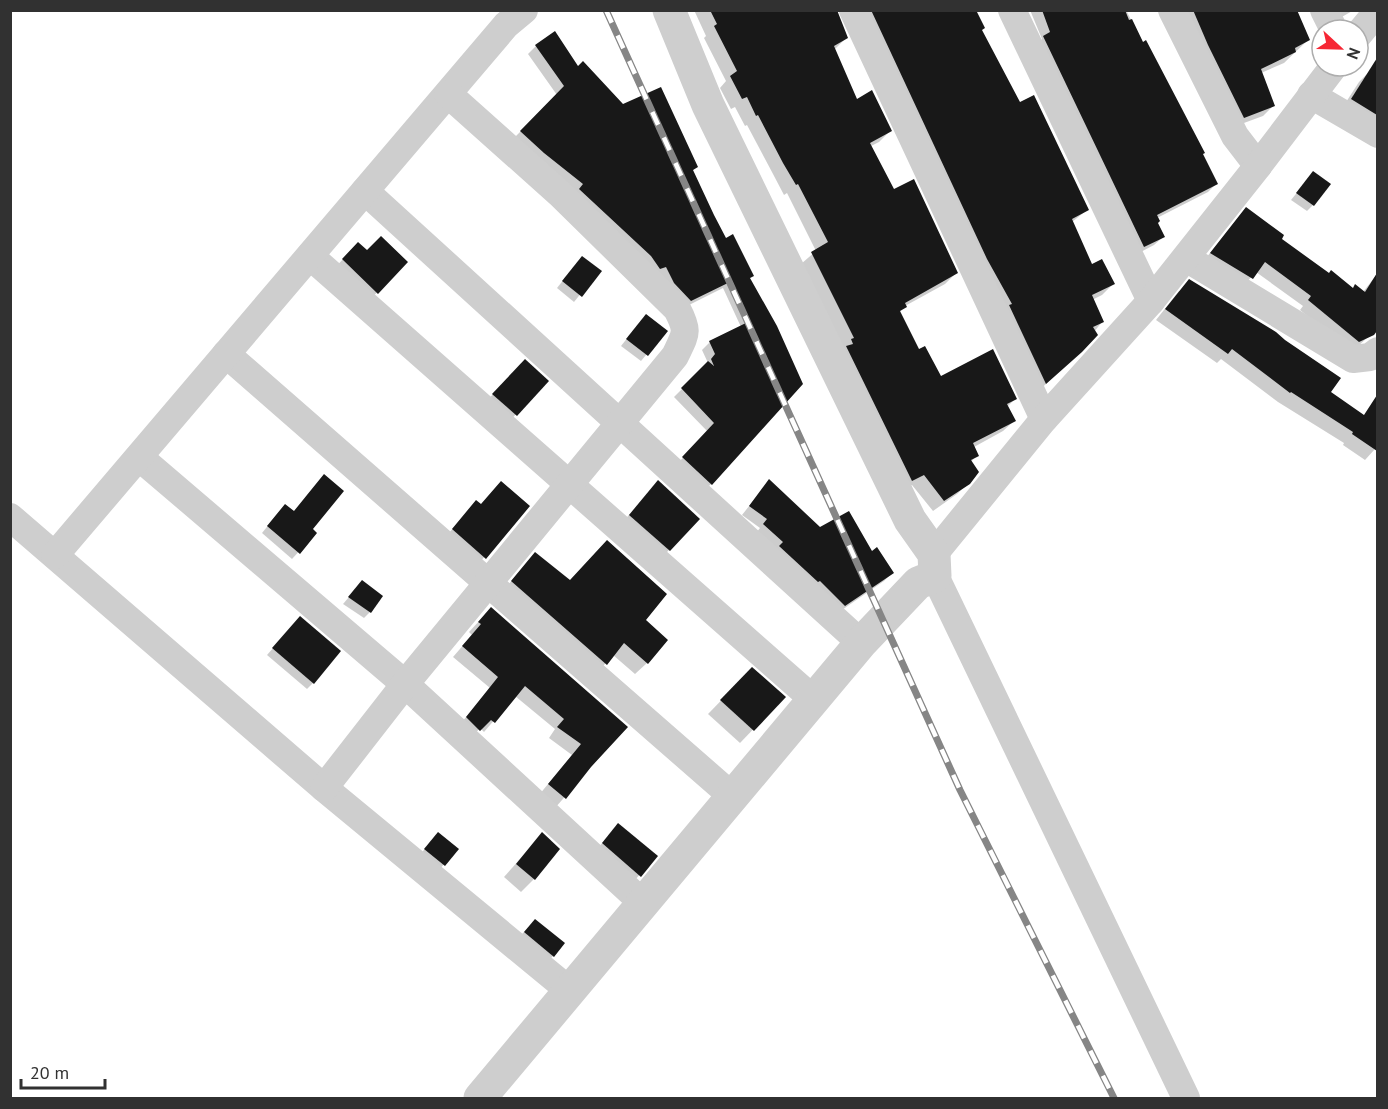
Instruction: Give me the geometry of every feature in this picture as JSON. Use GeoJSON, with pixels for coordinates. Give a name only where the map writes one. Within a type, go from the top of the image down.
{"type":"FeatureCollection","features":[{"type":"Feature","properties":{"kind":"street"},"geometry":{"type":"LineString","coordinates":[[55,555],[448,94],[507,26],[524,10]]}},
{"type":"Feature","properties":{"kind":"street"},"geometry":{"type":"LineString","coordinates":[[669,10],[708,105],[934,565],[1186,1098]]}},
{"type":"Feature","properties":{"kind":"street"},"geometry":{"type":"LineString","coordinates":[[853,10],[1044,419]]}},
{"type":"Feature","properties":{"kind":"street"},"geometry":{"type":"LineString","coordinates":[[1012,10],[1151,301]]}},
{"type":"Feature","properties":{"kind":"street"},"geometry":{"type":"LineString","coordinates":[[1172,10],[1235,136],[1258,166]]}},
{"type":"Feature","properties":{"kind":"street"},"geometry":{"type":"LineString","coordinates":[[480,1098],[813,699],[861,643],[934,565],[1044,419],[1151,301],[1324,78]]}},
{"type":"Feature","properties":{"kind":"street"},"geometry":{"type":"LineString","coordinates":[[324,788],[405,684],[675,356],[684,338],[686,327],[677,309],[560,194],[448,94]]}},
{"type":"Feature","properties":{"kind":"street"},"geometry":{"type":"LineString","coordinates":[[1311,95],[1377,134]]}},
{"type":"Feature","properties":{"kind":"street"},"geometry":{"type":"LineString","coordinates":[[365,191],[861,643]]}},
{"type":"Feature","properties":{"kind":"street"},"geometry":{"type":"LineString","coordinates":[[310,256],[813,699]]}},
{"type":"Feature","properties":{"kind":"street"},"geometry":{"type":"LineString","coordinates":[[1186,258],[1353,359],[1370,357],[1377,351]]}},
{"type":"Feature","properties":{"kind":"street"},"geometry":{"type":"LineString","coordinates":[[226,354],[732,796]]}},
{"type":"Feature","properties":{"kind":"street"},"geometry":{"type":"LineString","coordinates":[[139,457],[405,684],[643,903]]}},
{"type":"Feature","properties":{"kind":"street"},"geometry":{"type":"LineString","coordinates":[[10,517],[324,788],[570,990]]}},
{"type":"Feature","properties":{"kind":"building"},"geometry":{"type":"Polygon","coordinates":[[[710,10],[837,10],[848,38],[834,46],[857,99],[872,90],[892,131],[870,143],[894,189],[914,179],[958,273],[905,303],[907,307],[900,311],[919,349],[925,346],[941,376],[993,349],[1017,399],[1007,404],[1016,421],[973,443],[979,456],[971,460],[979,472],[970,484],[944,501],[924,475],[912,481],[846,346],[853,344],[851,339],[854,338],[811,252],[828,242],[758,115],[756,116],[747,97],[742,99],[730,76],[737,71],[714,26],[717,24],[710,10]]]}},
{"type":"Feature","properties":{"kind":"building"},"geometry":{"type":"Polygon","coordinates":[[[871,10],[976,10],[985,28],[982,30],[1020,102],[1034,95],[1089,210],[1072,219],[1092,264],[1102,259],[1115,284],[1092,295],[1104,322],[1093,327],[1098,335],[1046,384],[1009,305],[1012,304],[987,259],[871,10]]]}},
{"type":"Feature","properties":{"kind":"building"},"geometry":{"type":"Polygon","coordinates":[[[1042,10],[1125,10],[1143,42],[1146,40],[1205,153],[1203,154],[1218,184],[1157,215],[1165,237],[1144,247],[1043,36],[1050,32],[1042,10]]]}},
{"type":"Feature","properties":{"kind":"building"},"geometry":{"type":"Polygon","coordinates":[[[1193,10],[1297,10],[1310,40],[1295,48],[1296,52],[1261,69],[1275,106],[1244,118],[1193,10]]]}},
{"type":"Feature","properties":{"kind":"building"},"geometry":{"type":"Polygon","coordinates":[[[555,31],[578,66],[583,61],[623,104],[661,87],[698,167],[693,170],[714,215],[726,238],[733,234],[754,276],[750,278],[777,326],[803,384],[712,485],[682,457],[714,423],[681,388],[708,361],[714,366],[711,359],[715,354],[709,341],[750,321],[732,281],[691,301],[674,283],[666,267],[660,269],[651,256],[579,189],[583,184],[520,131],[564,86],[535,45],[555,31]]]}},
{"type":"Feature","properties":{"kind":"building"},"geometry":{"type":"Polygon","coordinates":[[[1377,58],[1377,115],[1351,99],[1364,78],[1370,78],[1370,69],[1377,58]]]}},
{"type":"Feature","properties":{"kind":"building"},"geometry":{"type":"Polygon","coordinates":[[[1313,171],[1331,184],[1314,206],[1296,193],[1313,171]]]}},
{"type":"Feature","properties":{"kind":"building"},"geometry":{"type":"Polygon","coordinates":[[[1246,207],[1284,235],[1282,239],[1329,273],[1331,270],[1353,288],[1355,284],[1365,292],[1377,273],[1377,331],[1374,335],[1359,342],[1308,300],[1311,296],[1265,262],[1253,279],[1210,253],[1246,207]]]}},
{"type":"Feature","properties":{"kind":"building"},"geometry":{"type":"Polygon","coordinates":[[[381,236],[408,262],[378,294],[342,259],[358,242],[367,250],[381,236]]]}},
{"type":"Feature","properties":{"kind":"building"},"geometry":{"type":"Polygon","coordinates":[[[582,256],[602,271],[582,297],[562,281],[582,256]]]}},
{"type":"Feature","properties":{"kind":"building"},"geometry":{"type":"Polygon","coordinates":[[[1189,279],[1276,332],[1341,378],[1331,392],[1364,415],[1377,395],[1377,451],[1352,434],[1353,432],[1290,393],[1232,349],[1228,354],[1165,309],[1189,279]]]}},
{"type":"Feature","properties":{"kind":"building"},"geometry":{"type":"Polygon","coordinates":[[[646,314],[668,331],[648,356],[626,339],[646,314]]]}},
{"type":"Feature","properties":{"kind":"building"},"geometry":{"type":"Polygon","coordinates":[[[525,359],[549,381],[517,416],[492,394],[525,359]]]}},
{"type":"Feature","properties":{"kind":"building"},"geometry":{"type":"Polygon","coordinates":[[[324,474],[344,491],[313,529],[317,533],[300,554],[267,526],[285,504],[294,511],[324,474]]]}},
{"type":"Feature","properties":{"kind":"building"},"geometry":{"type":"Polygon","coordinates":[[[769,479],[820,527],[849,511],[872,551],[877,547],[894,573],[845,606],[779,546],[783,542],[763,524],[767,519],[749,506],[769,479]]]}},
{"type":"Feature","properties":{"kind":"building"},"geometry":{"type":"Polygon","coordinates":[[[658,480],[700,519],[670,551],[629,515],[658,480]]]}},
{"type":"Feature","properties":{"kind":"building"},"geometry":{"type":"Polygon","coordinates":[[[501,481],[530,506],[486,559],[452,529],[476,500],[481,504],[501,481]]]}},
{"type":"Feature","properties":{"kind":"building"},"geometry":{"type":"Polygon","coordinates":[[[607,540],[667,594],[646,620],[668,640],[648,664],[624,643],[607,665],[511,581],[535,552],[570,580],[607,540]]]}},
{"type":"Feature","properties":{"kind":"building"},"geometry":{"type":"Polygon","coordinates":[[[362,580],[383,596],[371,613],[348,597],[362,580]]]}},
{"type":"Feature","properties":{"kind":"building"},"geometry":{"type":"Polygon","coordinates":[[[491,607],[628,727],[591,767],[566,799],[548,784],[581,744],[557,727],[564,719],[525,686],[495,723],[491,720],[480,731],[466,717],[498,677],[462,646],[481,624],[478,622],[491,607]]]}},
{"type":"Feature","properties":{"kind":"building"},"geometry":{"type":"Polygon","coordinates":[[[300,616],[341,651],[314,684],[272,648],[300,616]]]}},
{"type":"Feature","properties":{"kind":"building"},"geometry":{"type":"Polygon","coordinates":[[[752,667],[786,697],[754,731],[720,700],[752,667]]]}},
{"type":"Feature","properties":{"kind":"building"},"geometry":{"type":"Polygon","coordinates":[[[618,823],[658,856],[641,877],[602,843],[618,823]]]}},
{"type":"Feature","properties":{"kind":"building"},"geometry":{"type":"Polygon","coordinates":[[[438,832],[459,849],[445,866],[424,849],[438,832]]]}},
{"type":"Feature","properties":{"kind":"building"},"geometry":{"type":"Polygon","coordinates":[[[542,832],[560,849],[535,880],[516,864],[542,832]]]}},
{"type":"Feature","properties":{"kind":"building"},"geometry":{"type":"Polygon","coordinates":[[[535,919],[565,943],[554,957],[524,932],[535,919]]]}},
{"type":"Feature","properties":{"kind":"railway"},"geometry":{"type":"LineString","coordinates":[[606,10],[960,790],[1114,1098]]}}]}
